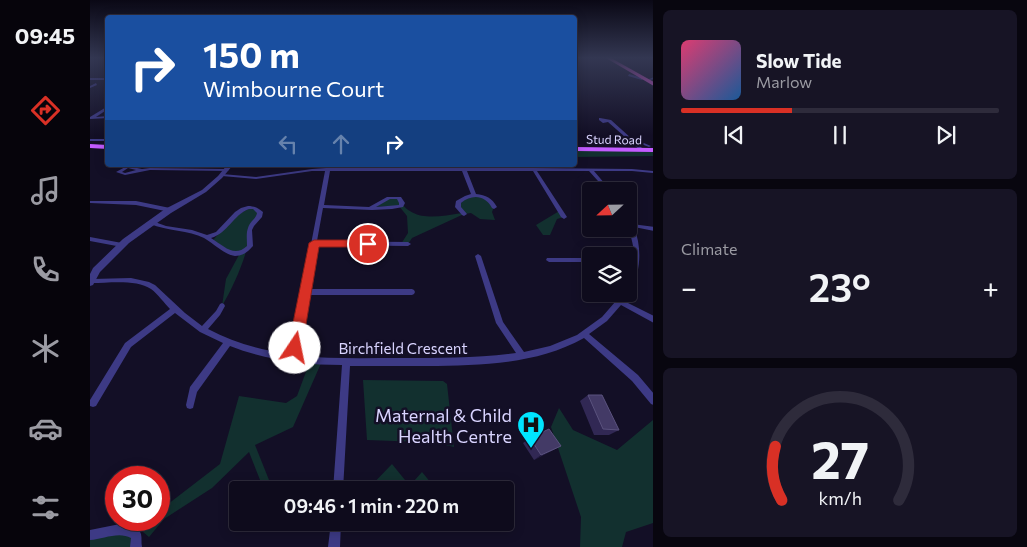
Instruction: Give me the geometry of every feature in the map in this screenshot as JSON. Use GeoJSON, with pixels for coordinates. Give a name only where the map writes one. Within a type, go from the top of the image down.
{"type":"FeatureCollection","features":[{"type":"Feature","properties":{"kind":"main road"},"geometry":{"type":"LineString","coordinates":[[90,143],[105,143]]}},
{"type":"Feature","properties":{"kind":"main road","name":"Stud Road"},"geometry":{"type":"LineString","coordinates":[[577,145],[652,147]]}},
{"type":"Feature","properties":{"kind":"main road","name":"Stud Road"},"geometry":{"type":"LineString","coordinates":[[577,149],[635,146]]}},
{"type":"Feature","properties":{"kind":"street"},"geometry":{"type":"LineString","coordinates":[[90,87],[96,84]]}},
{"type":"Feature","properties":{"kind":"street"},"geometry":{"type":"LineString","coordinates":[[91,118],[105,109]]}},
{"type":"Feature","properties":{"kind":"street"},"geometry":{"type":"LineString","coordinates":[[91,118],[105,117]]}},
{"type":"Feature","properties":{"kind":"street"},"geometry":{"type":"LineString","coordinates":[[635,146],[610,122],[604,122],[635,146],[652,147]]}},
{"type":"Feature","properties":{"kind":"street"},"geometry":{"type":"LineString","coordinates":[[607,145],[619,143],[621,137]]}},
{"type":"Feature","properties":{"kind":"street"},"geometry":{"type":"LineString","coordinates":[[141,170],[226,170],[256,178],[328,169],[464,169],[509,167],[651,171],[653,177]]}},
{"type":"Feature","properties":{"kind":"street"},"geometry":{"type":"LineString","coordinates":[[293,358],[328,169]]}},
{"type":"Feature","properties":{"kind":"street"},"geometry":{"type":"LineString","coordinates":[[464,169],[474,195]]}},
{"type":"Feature","properties":{"kind":"street"},"geometry":{"type":"LineString","coordinates":[[534,169],[564,216]]}},
{"type":"Feature","properties":{"kind":"street"},"geometry":{"type":"LineString","coordinates":[[91,282],[96,270],[122,245],[170,210],[200,194],[226,170]]}},
{"type":"Feature","properties":{"kind":"street"},"geometry":{"type":"LineString","coordinates":[[590,170],[601,182]]}},
{"type":"Feature","properties":{"kind":"street"},"geometry":{"type":"LineString","coordinates":[[464,214],[458,208],[458,202],[463,198],[474,195],[490,200],[494,207]]}},
{"type":"Feature","properties":{"kind":"street"},"geometry":{"type":"LineString","coordinates":[[321,206],[370,207],[398,206],[402,203],[401,200],[395,197],[370,207]]}},
{"type":"Feature","properties":{"kind":"street"},"geometry":{"type":"LineString","coordinates":[[90,202],[136,203],[170,210]]}},
{"type":"Feature","properties":{"kind":"street"},"geometry":{"type":"LineString","coordinates":[[152,223],[167,229],[194,233],[206,237],[232,254],[246,250],[251,244],[248,230],[260,217],[260,212],[252,208],[242,210],[216,234],[206,237]]}},
{"type":"Feature","properties":{"kind":"street"},"geometry":{"type":"LineString","coordinates":[[638,225],[653,229]]}},
{"type":"Feature","properties":{"kind":"street"},"geometry":{"type":"LineString","coordinates":[[214,242],[216,234]]}},
{"type":"Feature","properties":{"kind":"street"},"geometry":{"type":"LineString","coordinates":[[90,239],[122,245]]}},
{"type":"Feature","properties":{"kind":"street"},"geometry":{"type":"LineString","coordinates":[[314,243],[408,244]]}},
{"type":"Feature","properties":{"kind":"street"},"geometry":{"type":"LineString","coordinates":[[478,256],[500,323],[522,356]]}},
{"type":"Feature","properties":{"kind":"street"},"geometry":{"type":"LineString","coordinates":[[549,260],[582,260]]}},
{"type":"Feature","properties":{"kind":"street","name":"Birchfield Crescent"},"geometry":{"type":"LineString","coordinates":[[91,282],[137,282],[147,284],[153,287],[174,310],[203,330],[228,342],[258,352],[293,358],[346,362],[478,362],[522,356],[549,349],[584,334],[606,318],[621,302]]}},
{"type":"Feature","properties":{"kind":"street"},"geometry":{"type":"LineString","coordinates":[[306,292],[412,292]]}},
{"type":"Feature","properties":{"kind":"street"},"geometry":{"type":"LineString","coordinates":[[621,302],[653,320]]}},
{"type":"Feature","properties":{"kind":"street"},"geometry":{"type":"LineString","coordinates":[[203,330],[222,306]]}},
{"type":"Feature","properties":{"kind":"street"},"geometry":{"type":"LineString","coordinates":[[93,403],[128,345],[174,310]]}},
{"type":"Feature","properties":{"kind":"street"},"geometry":{"type":"LineString","coordinates":[[584,334],[635,378],[653,401]]}},
{"type":"Feature","properties":{"kind":"street"},"geometry":{"type":"LineString","coordinates":[[190,405],[193,390],[228,342]]}},
{"type":"Feature","properties":{"kind":"street"},"geometry":{"type":"LineString","coordinates":[[339,481],[346,362]]}},
{"type":"Feature","properties":{"kind":"street"},"geometry":{"type":"LineString","coordinates":[[90,535],[129,530],[136,535],[136,547]]}},
{"type":"Feature","properties":{"kind":"street"},"geometry":{"type":"LineString","coordinates":[[334,547],[335,531]]}},
{"type":"Feature","properties":{"kind":"green space"},"geometry":{"type":"Polygon","coordinates":[[[577,149],[653,150],[653,156],[577,157],[577,149]]]}},
{"type":"Feature","properties":{"kind":"green space"},"geometry":{"type":"Polygon","coordinates":[[[468,196],[485,197],[494,207],[492,212],[495,220],[480,219],[471,213],[464,214],[412,238],[408,244],[401,244],[408,233],[407,216],[399,206],[371,207],[389,198],[397,197],[403,205],[417,215],[443,216],[462,213],[458,206],[468,196]]]}},
{"type":"Feature","properties":{"kind":"green space"},"geometry":{"type":"Polygon","coordinates":[[[250,208],[259,211],[253,224],[240,270],[222,306],[226,279],[240,253],[234,254],[213,240],[234,217],[250,208]]]}},
{"type":"Feature","properties":{"kind":"green space"},"geometry":{"type":"Polygon","coordinates":[[[561,210],[564,217],[557,219],[550,235],[543,235],[536,225],[561,210]]]}},
{"type":"Feature","properties":{"kind":"green space"},"geometry":{"type":"Polygon","coordinates":[[[310,361],[322,361],[293,427],[255,445],[269,481],[260,481],[249,452],[212,488],[170,515],[170,503],[220,464],[239,396],[286,403],[297,396],[310,361]]]}},
{"type":"Feature","properties":{"kind":"green space"},"geometry":{"type":"Polygon","coordinates":[[[363,380],[443,381],[447,384],[454,447],[424,440],[421,442],[367,440],[363,380]]]}},
{"type":"Feature","properties":{"kind":"green space"},"geometry":{"type":"Polygon","coordinates":[[[559,408],[573,430],[617,450],[653,420],[653,523],[626,532],[622,547],[580,547],[581,517],[551,427],[559,408]]]}},
{"type":"Feature","properties":{"kind":"green space"},"geometry":{"type":"Polygon","coordinates":[[[392,464],[405,480],[404,481],[376,481],[392,464]]]}},
{"type":"Feature","properties":{"kind":"green space"},"geometry":{"type":"Polygon","coordinates":[[[422,472],[429,481],[414,481],[422,472]]]}},
{"type":"Feature","properties":{"kind":"green space"},"geometry":{"type":"Polygon","coordinates":[[[129,531],[136,547],[90,547],[90,535],[129,531]]]}},
{"type":"Feature","properties":{"kind":"green space"},"geometry":{"type":"Polygon","coordinates":[[[144,531],[154,531],[149,537],[144,531]]]}},
{"type":"Feature","properties":{"kind":"building"},"geometry":{"type":"Polygon","coordinates":[[[588,395],[602,395],[619,430],[603,429],[588,395]]]}},
{"type":"Feature","properties":{"kind":"building"},"geometry":{"type":"Polygon","coordinates":[[[549,429],[561,446],[541,455],[530,438],[549,429]]]}},
{"type":"Feature","properties":{"kind":"place","name":"Maternal & Child Health Centre"},"geometry":{"type":"Point","coordinates":[531,449]}},
{"type":"Feature","properties":{"kind":"route"},"geometry":{"type":"LineString","coordinates":[[295,348],[314,243],[368,244]]}}]}
